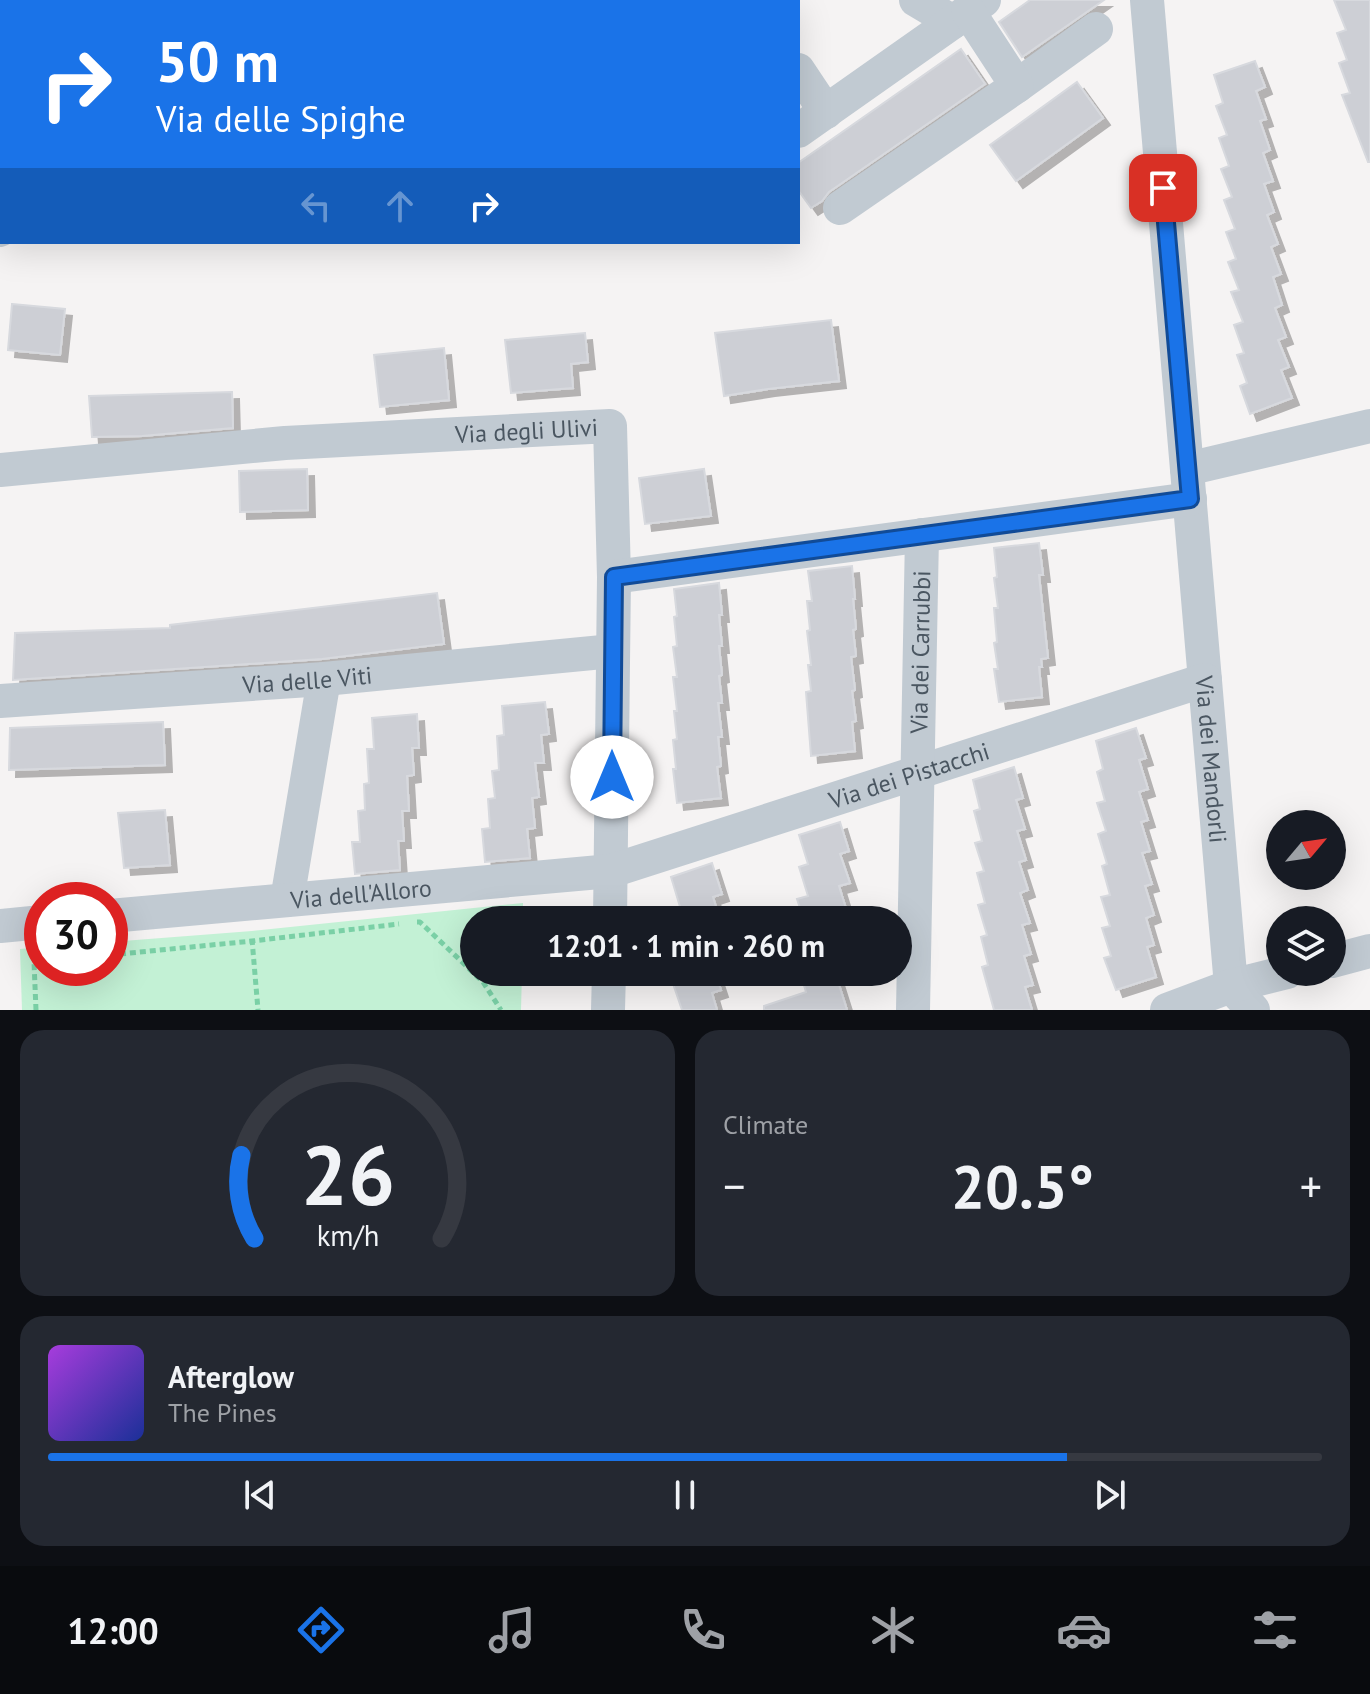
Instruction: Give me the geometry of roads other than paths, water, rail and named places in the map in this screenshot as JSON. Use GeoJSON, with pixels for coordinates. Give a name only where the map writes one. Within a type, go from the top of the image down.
{"type":"FeatureCollection","features":[{"type":"Feature","properties":{"kind":"street"},"geometry":{"type":"LineString","coordinates":[[916,0],[968,11],[1017,86]]}},
{"type":"Feature","properties":{"kind":"street","name":"Via dei Mandorli"},"geometry":{"type":"LineString","coordinates":[[1147,0],[1205,680],[1242,998]]}},
{"type":"Feature","properties":{"kind":"street"},"geometry":{"type":"LineString","coordinates":[[800,130],[968,11]]}},
{"type":"Feature","properties":{"kind":"street"},"geometry":{"type":"LineString","coordinates":[[840,208],[1096,29]]}},
{"type":"Feature","properties":{"kind":"street"},"geometry":{"type":"LineString","coordinates":[[800,73],[826,112]]}},
{"type":"Feature","properties":{"kind":"street","name":"Via degli Ulivi"},"geometry":{"type":"LineString","coordinates":[[0,470],[285,443],[610,426],[614,577],[610,906]]}},
{"type":"Feature","properties":{"kind":"street"},"geometry":{"type":"LineString","coordinates":[[614,577],[922,535],[1188,484],[1370,426]]}},
{"type":"Feature","properties":{"kind":"street","name":"Via dei Carrubbi"},"geometry":{"type":"LineString","coordinates":[[913,1010],[922,535]]}},
{"type":"Feature","properties":{"kind":"street","name":"Via delle Viti"},"geometry":{"type":"LineString","coordinates":[[0,701],[324,679],[613,651]]}},
{"type":"Feature","properties":{"kind":"street"},"geometry":{"type":"LineString","coordinates":[[287,900],[324,679]]}},
{"type":"Feature","properties":{"kind":"street","name":"Via dei Pistacchi"},"geometry":{"type":"LineString","coordinates":[[611,871],[1205,680]]}},
{"type":"Feature","properties":{"kind":"street","name":"Via dell'Alloro"},"geometry":{"type":"LineString","coordinates":[[128,914],[611,871]]}},
{"type":"Feature","properties":{"kind":"street"},"geometry":{"type":"LineString","coordinates":[[0,926],[24,924]]}},
{"type":"Feature","properties":{"kind":"street"},"geometry":{"type":"LineString","coordinates":[[1346,957],[1370,951]]}},
{"type":"Feature","properties":{"kind":"street"},"geometry":{"type":"LineString","coordinates":[[1167,1010],[1242,998],[1266,984]]}},
{"type":"Feature","properties":{"kind":"street"},"geometry":{"type":"LineString","coordinates":[[608,1010],[609,986]]}}]}
